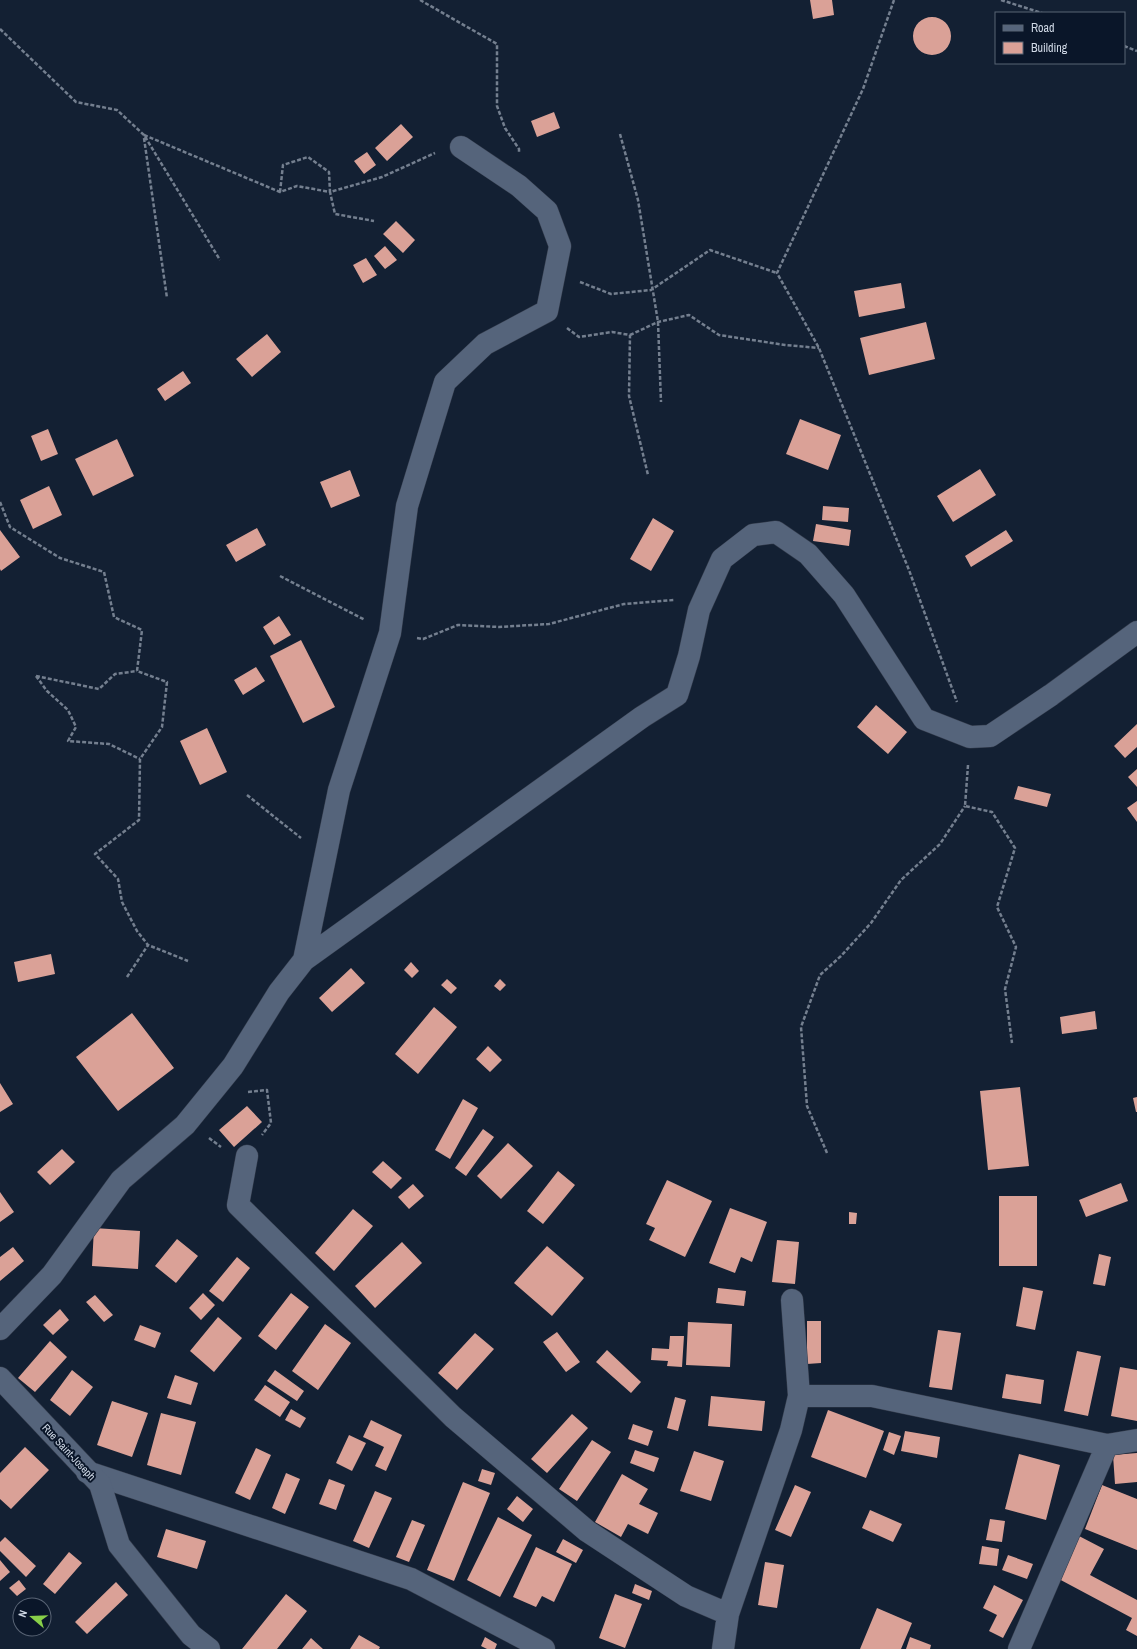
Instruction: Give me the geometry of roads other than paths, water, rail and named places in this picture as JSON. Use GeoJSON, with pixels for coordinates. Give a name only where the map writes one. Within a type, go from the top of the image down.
{"type":"FeatureCollection","features":[{"type":"Feature","properties":{"kind":"street"},"geometry":{"type":"LineString","coordinates":[[304,960],[339,790],[390,633],[407,506],[445,382],[485,344],[547,311],[560,246],[547,210],[519,186],[461,147]]}},
{"type":"Feature","properties":{"kind":"street"},"geometry":{"type":"LineString","coordinates":[[0,1329],[52,1275],[121,1180],[185,1125],[233,1066],[279,992],[304,960],[636,722],[677,695],[689,656],[699,610],[722,559],[753,535],[776,532],[808,554],[844,595],[924,719],[970,738],[990,736],[1051,695],[1137,632]]}},
{"type":"Feature","properties":{"kind":"street"},"geometry":{"type":"LineString","coordinates":[[247,1156],[238,1205],[453,1418],[587,1531],[686,1596],[728,1614]]}},
{"type":"Feature","properties":{"kind":"street"},"geometry":{"type":"LineString","coordinates":[[723,1649],[728,1614],[791,1430],[799,1396],[792,1300]]}},
{"type":"Feature","properties":{"kind":"street","name":"Rue Saint-Joseph"},"geometry":{"type":"LineString","coordinates":[[0,1378],[87,1472],[100,1484],[119,1545],[191,1635],[209,1649]]}},
{"type":"Feature","properties":{"kind":"street"},"geometry":{"type":"LineString","coordinates":[[799,1396],[872,1396],[1107,1445],[1137,1440]]}},
{"type":"Feature","properties":{"kind":"street"},"geometry":{"type":"LineString","coordinates":[[1019,1649],[1107,1445]]}},
{"type":"Feature","properties":{"kind":"street"},"geometry":{"type":"LineString","coordinates":[[87,1472],[411,1579],[544,1649]]}}]}
